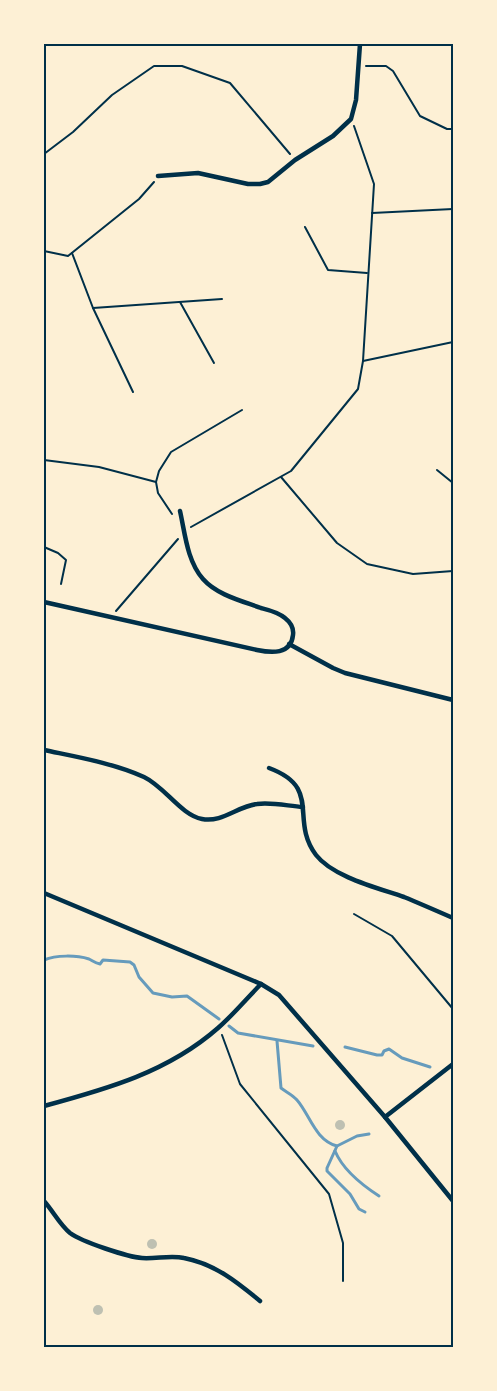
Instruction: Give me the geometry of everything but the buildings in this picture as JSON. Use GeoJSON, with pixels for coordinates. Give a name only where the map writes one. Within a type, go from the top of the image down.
{"type":"FeatureCollection","features":[{"type":"Feature","properties":{"kind":"street"},"geometry":{"type":"LineString","coordinates":[[158,176],[198,173],[248,184],[268,182],[295,160],[333,136],[351,119],[356,100],[360,44]]}},
{"type":"Feature","properties":{"kind":"street"},"geometry":{"type":"LineString","coordinates":[[44,602],[257,650],[273,653],[280,652],[286,648],[293,634],[292,626],[288,620],[272,611],[225,595],[203,579],[193,562],[180,511]]}},
{"type":"Feature","properties":{"kind":"street"},"geometry":{"type":"LineString","coordinates":[[289,644],[332,668],[345,673],[453,700]]}},
{"type":"Feature","properties":{"kind":"street"},"geometry":{"type":"LineString","coordinates":[[44,750],[144,777],[164,790],[184,810],[193,816],[203,819],[219,818],[257,804],[303,807]]}},
{"type":"Feature","properties":{"kind":"street"},"geometry":{"type":"LineString","coordinates":[[268,768],[291,779],[300,792],[308,839],[321,862],[347,876],[453,918]]}},
{"type":"Feature","properties":{"kind":"street"},"geometry":{"type":"LineString","coordinates":[[44,893],[260,984],[279,995],[385,1117],[453,1201]]}},
{"type":"Feature","properties":{"kind":"street"},"geometry":{"type":"LineString","coordinates":[[44,1106],[124,1083],[168,1064],[219,1028],[260,984]]}},
{"type":"Feature","properties":{"kind":"street"},"geometry":{"type":"LineString","coordinates":[[385,1117],[453,1064]]}},
{"type":"Feature","properties":{"kind":"street"},"geometry":{"type":"LineString","coordinates":[[44,1201],[65,1228],[83,1240],[134,1257],[184,1258],[213,1267],[232,1277],[260,1301]]}},
{"type":"Feature","properties":{"kind":"lane"},"geometry":{"type":"LineString","coordinates":[[44,547],[58,553],[66,560],[61,584]]}},
{"type":"Feature","properties":{"kind":"path"},"geometry":{"type":"LineString","coordinates":[[44,154],[73,132],[112,95],[154,66],[182,66],[230,83],[295,160]]}},
{"type":"Feature","properties":{"kind":"path"},"geometry":{"type":"LineString","coordinates":[[359,66],[386,66],[393,71],[420,116],[446,129],[453,129]]}},
{"type":"Feature","properties":{"kind":"path"},"geometry":{"type":"LineString","coordinates":[[110,617],[184,531],[291,471],[358,389],[363,361],[374,184],[351,119]]}},
{"type":"Feature","properties":{"kind":"path"},"geometry":{"type":"LineString","coordinates":[[44,251],[68,256],[139,199],[158,176]]}},
{"type":"Feature","properties":{"kind":"path"},"geometry":{"type":"LineString","coordinates":[[372,213],[453,209]]}},
{"type":"Feature","properties":{"kind":"path"},"geometry":{"type":"LineString","coordinates":[[304,227],[328,270],[368,272]]}},
{"type":"Feature","properties":{"kind":"path"},"geometry":{"type":"LineString","coordinates":[[72,253],[92,308],[133,392]]}},
{"type":"Feature","properties":{"kind":"path"},"geometry":{"type":"LineString","coordinates":[[92,308],[222,299]]}},
{"type":"Feature","properties":{"kind":"path"},"geometry":{"type":"LineString","coordinates":[[180,302],[214,364]]}},
{"type":"Feature","properties":{"kind":"path"},"geometry":{"type":"LineString","coordinates":[[363,361],[453,342]]}},
{"type":"Feature","properties":{"kind":"path"},"geometry":{"type":"LineString","coordinates":[[174,516],[158,493],[156,482],[158,471],[171,452],[242,410]]}},
{"type":"Feature","properties":{"kind":"path"},"geometry":{"type":"LineString","coordinates":[[44,460],[99,467],[156,482]]}},
{"type":"Feature","properties":{"kind":"path"},"geometry":{"type":"LineString","coordinates":[[437,470],[453,483]]}},
{"type":"Feature","properties":{"kind":"path"},"geometry":{"type":"LineString","coordinates":[[281,477],[338,543],[367,564],[413,574],[453,571]]}},
{"type":"Feature","properties":{"kind":"path"},"geometry":{"type":"LineString","coordinates":[[354,914],[392,936],[453,1009]]}},
{"type":"Feature","properties":{"kind":"path"},"geometry":{"type":"LineString","coordinates":[[219,1028],[240,1084],[329,1194],[343,1243],[343,1281]]}},
{"type":"Feature","properties":{"kind":"waterway"},"geometry":{"type":"LineString","coordinates":[[44,960],[60,956],[72,956],[89,959],[100,964],[103,960],[130,962],[134,965],[139,977],[153,993],[172,997],[187,996],[219,1019]]}},
{"type":"Feature","properties":{"kind":"waterway"},"geometry":{"type":"LineString","coordinates":[[229,1026],[238,1033],[313,1046]]}},
{"type":"Feature","properties":{"kind":"waterway"},"geometry":{"type":"LineString","coordinates":[[277,1041],[281,1088],[302,1106],[318,1133],[329,1143],[337,1146],[357,1136],[369,1134]]}},
{"type":"Feature","properties":{"kind":"waterway"},"geometry":{"type":"LineString","coordinates":[[345,1047],[377,1055],[382,1055],[384,1051],[389,1049],[402,1058],[430,1067]]}},
{"type":"Feature","properties":{"kind":"waterway"},"geometry":{"type":"LineString","coordinates":[[337,1146],[327,1171],[350,1194],[359,1209],[365,1212]]}},
{"type":"Feature","properties":{"kind":"waterway"},"geometry":{"type":"LineString","coordinates":[[335,1151],[338,1158],[354,1176],[379,1196]]}}]}
